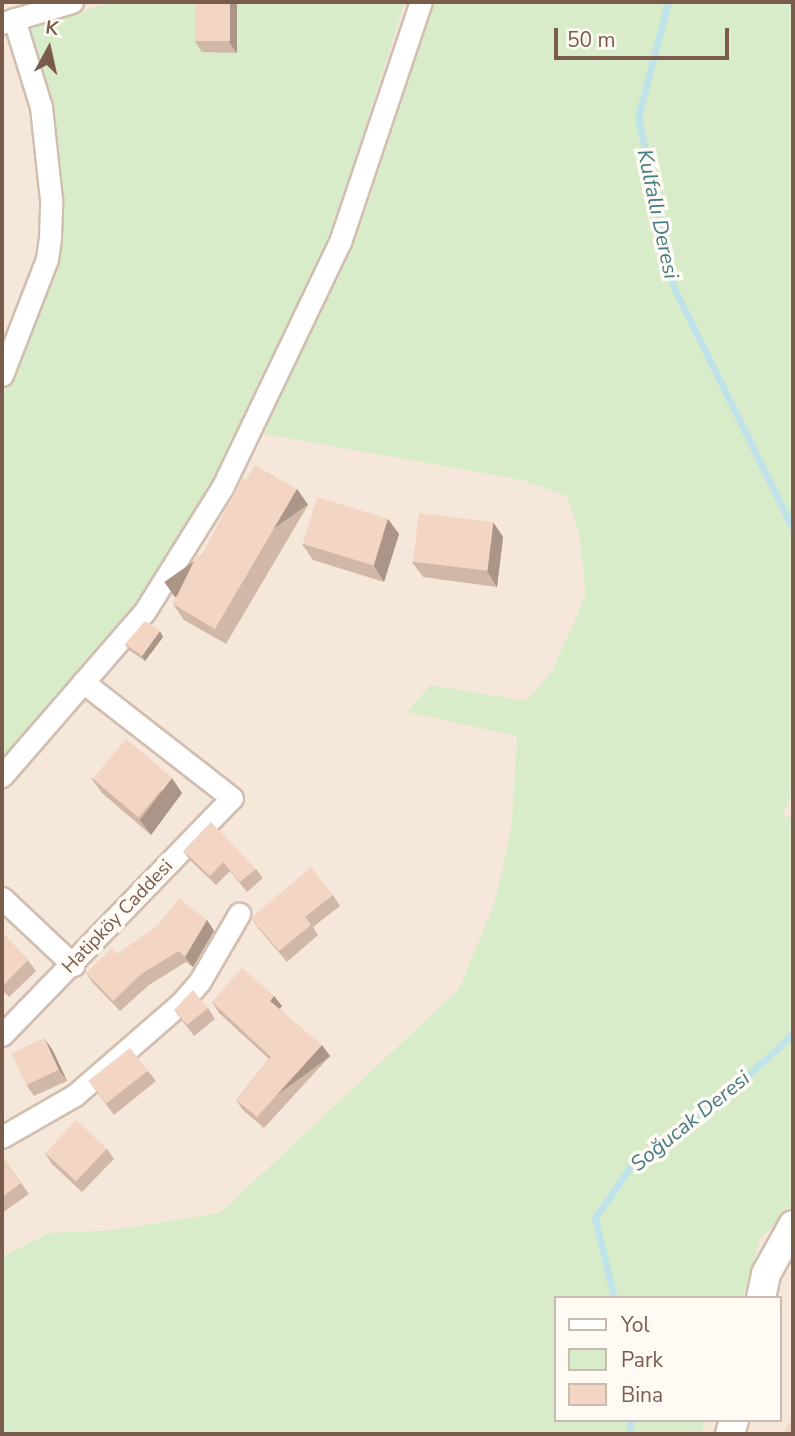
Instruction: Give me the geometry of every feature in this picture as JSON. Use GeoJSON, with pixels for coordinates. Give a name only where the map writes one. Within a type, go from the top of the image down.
{"type":"FeatureCollection","features":[{"type":"Feature","properties":{"kind":"street"},"geometry":{"type":"LineString","coordinates":[[2,375],[47,258],[51,224],[41,107],[8,21],[72,2]]}},
{"type":"Feature","properties":{"kind":"street"},"geometry":{"type":"LineString","coordinates":[[2,776],[145,611],[222,488],[256,422],[340,242],[421,2]]}},
{"type":"Feature","properties":{"kind":"street","name":"Hatipköy Caddesi"},"geometry":{"type":"LineString","coordinates":[[2,1035],[73,965],[232,798],[83,682]]}},
{"type":"Feature","properties":{"kind":"street"},"geometry":{"type":"LineString","coordinates":[[2,898],[73,965]]}},
{"type":"Feature","properties":{"kind":"street"},"geometry":{"type":"LineString","coordinates":[[4,1132],[75,1094],[181,1003],[200,981],[239,914]]}},
{"type":"Feature","properties":{"kind":"street"},"geometry":{"type":"LineString","coordinates":[[761,1296],[766,1275],[793,1225]]}},
{"type":"Feature","properties":{"kind":"shaded area"},"geometry":{"type":"Polygon","coordinates":[[[2,2],[793,2],[793,1434],[2,1434],[2,2]]]}},
{"type":"Feature","properties":{"kind":"green space"},"geometry":{"type":"Polygon","coordinates":[[[113,2],[405,2],[331,234],[271,365],[197,509],[133,609],[2,759],[2,400],[57,254],[59,205],[59,153],[27,29],[113,2]]]}},
{"type":"Feature","properties":{"kind":"green space"},"geometry":{"type":"Polygon","coordinates":[[[435,2],[793,2],[793,790],[783,815],[793,819],[793,1203],[760,1240],[744,1296],[554,1296],[554,1422],[705,1422],[701,1434],[2,1434],[2,1257],[50,1233],[113,1230],[220,1213],[459,989],[494,905],[511,832],[517,736],[407,712],[430,685],[526,701],[552,672],[586,594],[579,533],[567,496],[522,480],[264,434],[366,208],[435,2]]]}},
{"type":"Feature","properties":{"kind":"building"},"geometry":{"type":"Polygon","coordinates":[[[195,2],[230,2],[230,41],[195,41],[195,2]]]}},
{"type":"Feature","properties":{"kind":"building"},"geometry":{"type":"Polygon","coordinates":[[[255,465],[297,489],[215,629],[173,604],[197,555],[201,557],[242,478],[246,480],[255,465]]]}},
{"type":"Feature","properties":{"kind":"building"},"geometry":{"type":"Polygon","coordinates":[[[317,497],[388,519],[373,565],[303,544],[317,497]]]}},
{"type":"Feature","properties":{"kind":"building"},"geometry":{"type":"Polygon","coordinates":[[[419,513],[493,522],[487,571],[413,562],[419,513]]]}},
{"type":"Feature","properties":{"kind":"building"},"geometry":{"type":"Polygon","coordinates":[[[145,621],[160,631],[142,656],[125,644],[145,621]]]}},
{"type":"Feature","properties":{"kind":"building"},"geometry":{"type":"Polygon","coordinates":[[[126,739],[172,778],[139,817],[93,779],[126,739]]]}},
{"type":"Feature","properties":{"kind":"building"},"geometry":{"type":"Polygon","coordinates":[[[211,822],[256,869],[240,882],[223,862],[210,876],[183,851],[211,822]]]}},
{"type":"Feature","properties":{"kind":"building"},"geometry":{"type":"Polygon","coordinates":[[[311,867],[333,895],[305,917],[311,925],[279,951],[251,918],[311,867]]]}},
{"type":"Feature","properties":{"kind":"building"},"geometry":{"type":"Polygon","coordinates":[[[179,898],[207,920],[185,957],[179,951],[141,974],[113,1001],[86,973],[112,948],[117,954],[157,926],[179,898]]]}},
{"type":"Feature","properties":{"kind":"building"},"geometry":{"type":"Polygon","coordinates":[[[2,933],[28,960],[2,987],[2,933]]]}},
{"type":"Feature","properties":{"kind":"building"},"geometry":{"type":"Polygon","coordinates":[[[242,968],[274,996],[270,1001],[322,1045],[257,1117],[236,1100],[271,1057],[212,1002],[242,968]]]}},
{"type":"Feature","properties":{"kind":"building"},"geometry":{"type":"Polygon","coordinates":[[[193,990],[208,1008],[187,1025],[174,1010],[193,990]]]}},
{"type":"Feature","properties":{"kind":"building"},"geometry":{"type":"Polygon","coordinates":[[[44,1038],[59,1070],[26,1085],[11,1053],[44,1038]]]}},
{"type":"Feature","properties":{"kind":"building"},"geometry":{"type":"Polygon","coordinates":[[[130,1048],[148,1071],[106,1103],[88,1081],[130,1048]]]}},
{"type":"Feature","properties":{"kind":"building"},"geometry":{"type":"Polygon","coordinates":[[[76,1120],[107,1149],[76,1182],[45,1153],[76,1120]]]}},
{"type":"Feature","properties":{"kind":"building"},"geometry":{"type":"Polygon","coordinates":[[[2,1156],[21,1183],[2,1197],[2,1156]]]}},
{"type":"Feature","properties":{"kind":"building"},"geometry":{"type":"Polygon","coordinates":[[[793,1417],[793,1434],[783,1434],[793,1417]]]}},
{"type":"Feature","properties":{"kind":"waterway","name":"Kulfallı Deresi"},"geometry":{"type":"LineString","coordinates":[[668,2],[638,117],[674,288],[793,529]]}},
{"type":"Feature","properties":{"kind":"waterway","name":"Soğucak Deresi"},"geometry":{"type":"LineString","coordinates":[[614,1296],[595,1218],[634,1161],[727,1094],[793,1034]]}},
{"type":"Feature","properties":{"kind":"waterway","name":"Soğucak Deresi"},"geometry":{"type":"LineString","coordinates":[[629,1434],[631,1422]]}}]}
